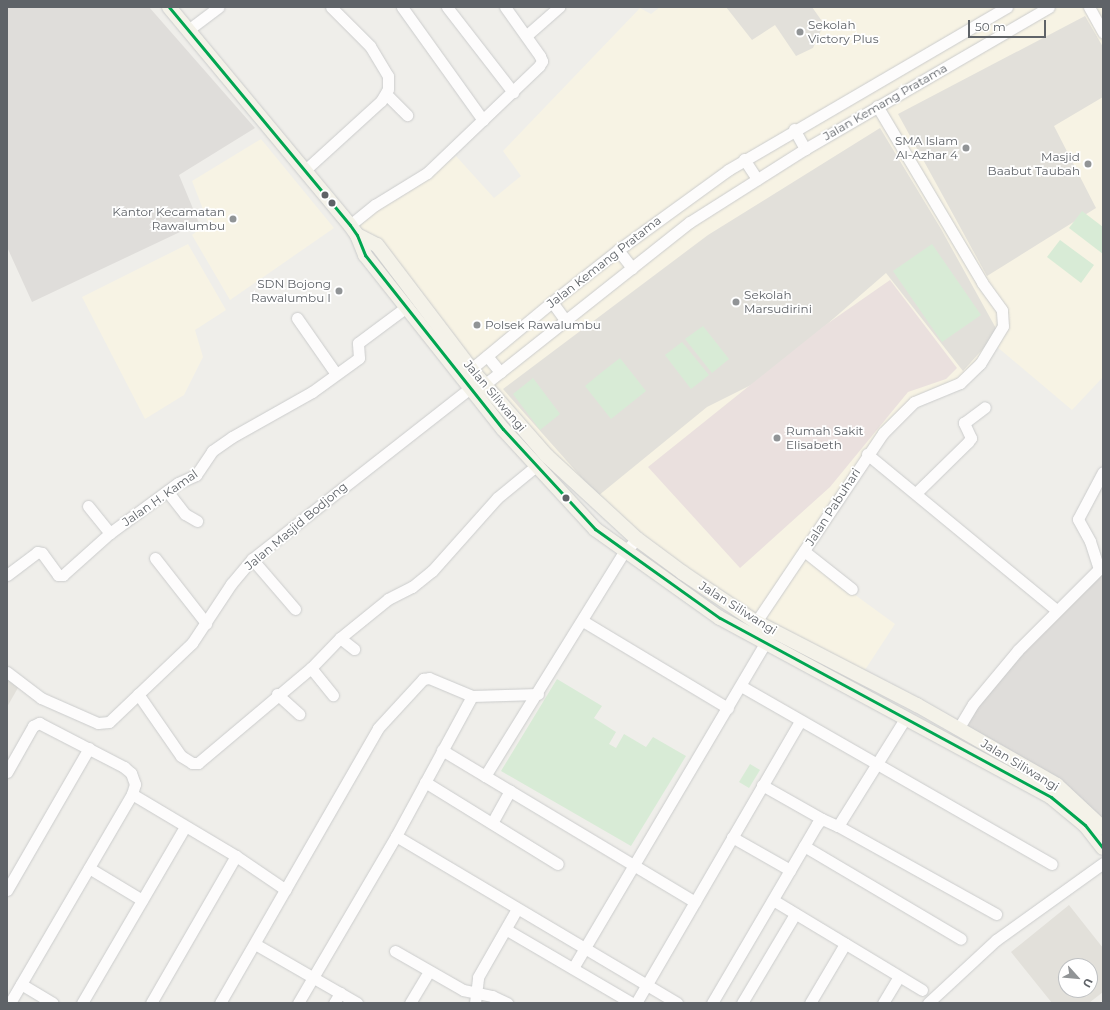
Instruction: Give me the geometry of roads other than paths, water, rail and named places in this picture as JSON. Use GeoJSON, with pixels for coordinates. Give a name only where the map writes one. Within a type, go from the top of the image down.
{"type":"FeatureCollection","features":[{"type":"Feature","properties":{"kind":"main road"},"geometry":{"type":"LineString","coordinates":[[169,7],[354,230],[365,255],[405,308],[439,338]]}},
{"type":"Feature","properties":{"kind":"main road"},"geometry":{"type":"LineString","coordinates":[[354,230],[377,245],[439,338]]}},
{"type":"Feature","properties":{"kind":"main road","name":"Jalan Siliwangi"},"geometry":{"type":"LineString","coordinates":[[439,338],[471,369],[547,456],[637,539],[683,573],[756,622],[958,729],[1057,786],[1102,825]]}},
{"type":"Feature","properties":{"kind":"main road","name":"Jalan Siliwangi"},"geometry":{"type":"LineString","coordinates":[[439,338],[470,388],[536,466],[595,529],[624,552],[720,618],[1051,798],[1085,825],[1103,848]]}},
{"type":"Feature","properties":{"kind":"street"},"geometry":{"type":"LineString","coordinates":[[188,30],[218,7]]}},
{"type":"Feature","properties":{"kind":"street"},"geometry":{"type":"LineString","coordinates":[[304,171],[331,148],[386,94],[388,76],[370,46],[331,7]]}},
{"type":"Feature","properties":{"kind":"street"},"geometry":{"type":"LineString","coordinates":[[402,7],[483,120]]}},
{"type":"Feature","properties":{"kind":"street"},"geometry":{"type":"LineString","coordinates":[[447,7],[513,92]]}},
{"type":"Feature","properties":{"kind":"street"},"geometry":{"type":"LineString","coordinates":[[354,230],[375,205],[427,173],[513,92],[542,61],[527,34],[504,7]]}},
{"type":"Feature","properties":{"kind":"street"},"geometry":{"type":"LineString","coordinates":[[527,34],[559,7]]}},
{"type":"Feature","properties":{"kind":"street","name":"Jalan Kemang Pratama"},"geometry":{"type":"LineString","coordinates":[[471,369],[618,250],[744,159],[1007,7]]}},
{"type":"Feature","properties":{"kind":"street","name":"Jalan Kemang Pratama"},"geometry":{"type":"LineString","coordinates":[[470,388],[484,385],[690,222],[805,149],[1049,7]]}},
{"type":"Feature","properties":{"kind":"street"},"geometry":{"type":"LineString","coordinates":[[1089,7],[1103,32]]}},
{"type":"Feature","properties":{"kind":"street"},"geometry":{"type":"LineString","coordinates":[[386,94],[407,115]]}},
{"type":"Feature","properties":{"kind":"street","name":"Jalan Pabuhari"},"geometry":{"type":"LineString","coordinates":[[756,622],[867,454],[901,413],[914,402],[960,382],[980,364],[996,341],[1003,326],[1004,317],[878,106]]}},
{"type":"Feature","properties":{"kind":"street"},"geometry":{"type":"LineString","coordinates":[[794,130],[805,149]]}},
{"type":"Feature","properties":{"kind":"street"},"geometry":{"type":"LineString","coordinates":[[744,159],[757,179]]}},
{"type":"Feature","properties":{"kind":"street"},"geometry":{"type":"LineString","coordinates":[[618,250],[632,268]]}},
{"type":"Feature","properties":{"kind":"street"},"geometry":{"type":"LineString","coordinates":[[552,302],[565,320]]}},
{"type":"Feature","properties":{"kind":"street","name":"Jalan H. Kamal"},"geometry":{"type":"LineString","coordinates":[[7,574],[37,552],[42,553],[60,576],[110,533],[178,483],[196,475],[212,451],[232,437],[312,392],[359,358],[358,343],[405,308]]}},
{"type":"Feature","properties":{"kind":"street"},"geometry":{"type":"LineString","coordinates":[[297,318],[336,374]]}},
{"type":"Feature","properties":{"kind":"street"},"geometry":{"type":"LineString","coordinates":[[486,356],[500,372]]}},
{"type":"Feature","properties":{"kind":"street"},"geometry":{"type":"LineString","coordinates":[[470,388],[471,369]]}},
{"type":"Feature","properties":{"kind":"street","name":"Jalan Masjid Bodjong"},"geometry":{"type":"LineString","coordinates":[[7,672],[41,698],[98,723],[109,722],[192,642],[231,584],[252,559],[470,388]]}},
{"type":"Feature","properties":{"kind":"street"},"geometry":{"type":"LineString","coordinates":[[916,493],[968,442],[971,438],[964,423],[985,407]]}},
{"type":"Feature","properties":{"kind":"street"},"geometry":{"type":"LineString","coordinates":[[867,454],[1056,610]]}},
{"type":"Feature","properties":{"kind":"street"},"geometry":{"type":"LineString","coordinates":[[138,694],[181,756],[192,763],[198,763],[277,694],[311,668],[340,638],[388,599],[412,587],[432,571],[497,498],[536,466]]}},
{"type":"Feature","properties":{"kind":"street"},"geometry":{"type":"LineString","coordinates":[[958,729],[991,681],[1056,610],[1101,567],[1090,541],[1078,520],[1103,472]]}},
{"type":"Feature","properties":{"kind":"street"},"geometry":{"type":"LineString","coordinates":[[167,491],[184,514],[197,521]]}},
{"type":"Feature","properties":{"kind":"street"},"geometry":{"type":"LineString","coordinates":[[88,506],[110,533]]}},
{"type":"Feature","properties":{"kind":"street"},"geometry":{"type":"LineString","coordinates":[[486,776],[583,621],[624,552],[637,539]]}},
{"type":"Feature","properties":{"kind":"street"},"geometry":{"type":"LineString","coordinates":[[804,551],[852,589]]}},
{"type":"Feature","properties":{"kind":"street"},"geometry":{"type":"LineString","coordinates":[[155,558],[206,623]]}},
{"type":"Feature","properties":{"kind":"street"},"geometry":{"type":"LineString","coordinates":[[252,559],[295,609]]}},
{"type":"Feature","properties":{"kind":"street"},"geometry":{"type":"LineString","coordinates":[[583,621],[728,708]]}},
{"type":"Feature","properties":{"kind":"street"},"geometry":{"type":"LineString","coordinates":[[573,968],[741,686],[764,643],[773,631]]}},
{"type":"Feature","properties":{"kind":"street"},"geometry":{"type":"LineString","coordinates":[[340,638],[354,649]]}},
{"type":"Feature","properties":{"kind":"street"},"geometry":{"type":"LineString","coordinates":[[311,668],[333,695]]}},
{"type":"Feature","properties":{"kind":"street"},"geometry":{"type":"LineString","coordinates":[[220,1003],[378,728],[423,679],[429,678],[472,696],[538,694]]}},
{"type":"Feature","properties":{"kind":"street"},"geometry":{"type":"LineString","coordinates":[[741,686],[876,765],[1052,864]]}},
{"type":"Feature","properties":{"kind":"street"},"geometry":{"type":"LineString","coordinates":[[277,694],[299,714]]}},
{"type":"Feature","properties":{"kind":"street"},"geometry":{"type":"LineString","coordinates":[[298,1003],[396,836],[472,696]]}},
{"type":"Feature","properties":{"kind":"street"},"geometry":{"type":"LineString","coordinates":[[838,826],[906,718]]}},
{"type":"Feature","properties":{"kind":"street"},"geometry":{"type":"LineString","coordinates":[[636,1003],[800,721]]}},
{"type":"Feature","properties":{"kind":"street"},"geometry":{"type":"LineString","coordinates":[[7,772],[33,726],[39,723],[89,748],[131,773],[135,784],[132,794],[10,1003]]}},
{"type":"Feature","properties":{"kind":"street"},"geometry":{"type":"LineString","coordinates":[[7,890],[89,748]]}},
{"type":"Feature","properties":{"kind":"street"},"geometry":{"type":"LineString","coordinates":[[442,750],[695,902]]}},
{"type":"Feature","properties":{"kind":"street"},"geometry":{"type":"LineString","coordinates":[[425,782],[558,864]]}},
{"type":"Feature","properties":{"kind":"street"},"geometry":{"type":"LineString","coordinates":[[762,785],[996,914]]}},
{"type":"Feature","properties":{"kind":"street"},"geometry":{"type":"LineString","coordinates":[[492,823],[510,791]]}},
{"type":"Feature","properties":{"kind":"street"},"geometry":{"type":"LineString","coordinates":[[132,794],[185,827],[236,856],[286,890]]}},
{"type":"Feature","properties":{"kind":"street"},"geometry":{"type":"LineString","coordinates":[[712,1003],[804,846],[822,819]]}},
{"type":"Feature","properties":{"kind":"street"},"geometry":{"type":"LineString","coordinates":[[82,1003],[185,827]]}},
{"type":"Feature","properties":{"kind":"street"},"geometry":{"type":"LineString","coordinates":[[396,836],[677,1003]]}},
{"type":"Feature","properties":{"kind":"street"},"geometry":{"type":"LineString","coordinates":[[732,836],[790,870]]}},
{"type":"Feature","properties":{"kind":"street"},"geometry":{"type":"LineString","coordinates":[[804,846],[961,939]]}},
{"type":"Feature","properties":{"kind":"street"},"geometry":{"type":"LineString","coordinates":[[151,1003],[236,856]]}},
{"type":"Feature","properties":{"kind":"street"},"geometry":{"type":"LineString","coordinates":[[928,1003],[996,940],[1103,863]]}},
{"type":"Feature","properties":{"kind":"street"},"geometry":{"type":"LineString","coordinates":[[89,868],[142,900]]}},
{"type":"Feature","properties":{"kind":"street"},"geometry":{"type":"LineString","coordinates":[[773,900],[922,990]]}},
{"type":"Feature","properties":{"kind":"street"},"geometry":{"type":"LineString","coordinates":[[476,999],[478,977],[507,930],[517,909]]}},
{"type":"Feature","properties":{"kind":"street"},"geometry":{"type":"LineString","coordinates":[[742,1003],[795,914]]}},
{"type":"Feature","properties":{"kind":"street"},"geometry":{"type":"LineString","coordinates":[[507,930],[632,1003]]}},
{"type":"Feature","properties":{"kind":"street"},"geometry":{"type":"LineString","coordinates":[[255,944],[358,1003]]}},
{"type":"Feature","properties":{"kind":"street"},"geometry":{"type":"LineString","coordinates":[[810,1003],[845,944]]}},
{"type":"Feature","properties":{"kind":"street"},"geometry":{"type":"LineString","coordinates":[[395,951],[476,999],[492,996],[507,1003]]}},
{"type":"Feature","properties":{"kind":"street"},"geometry":{"type":"LineString","coordinates":[[410,1003],[429,971]]}},
{"type":"Feature","properties":{"kind":"street"},"geometry":{"type":"LineString","coordinates":[[882,1003],[899,976]]}},
{"type":"Feature","properties":{"kind":"street"},"geometry":{"type":"LineString","coordinates":[[21,984],[53,1003]]}},
{"type":"Feature","properties":{"kind":"street"},"geometry":{"type":"LineString","coordinates":[[334,1003],[340,993]]}},
{"type":"Feature","properties":{"kind":"place","name":"Sekolah Victory Plus"},"geometry":{"type":"Point","coordinates":[800,32]}},
{"type":"Feature","properties":{"kind":"place","name":"SMA Islam Al-Azhar 4"},"geometry":{"type":"Point","coordinates":[966,148]}},
{"type":"Feature","properties":{"kind":"place","name":"Masjid Baabut Taubah"},"geometry":{"type":"Point","coordinates":[1088,164]}},
{"type":"Feature","properties":{"kind":"place","name":"Kantor Kecamatan Rawalumbu"},"geometry":{"type":"Point","coordinates":[233,219]}},
{"type":"Feature","properties":{"kind":"place","name":"SDN Bojong Rawalumbu I"},"geometry":{"type":"Point","coordinates":[339,291]}},
{"type":"Feature","properties":{"kind":"place","name":"Sekolah Marsudirini"},"geometry":{"type":"Point","coordinates":[736,302]}},
{"type":"Feature","properties":{"kind":"place","name":"Polsek Rawalumbu"},"geometry":{"type":"Point","coordinates":[477,325]}},
{"type":"Feature","properties":{"kind":"place","name":"Rumah Sakit Elisabeth"},"geometry":{"type":"Point","coordinates":[777,438]}}]}
